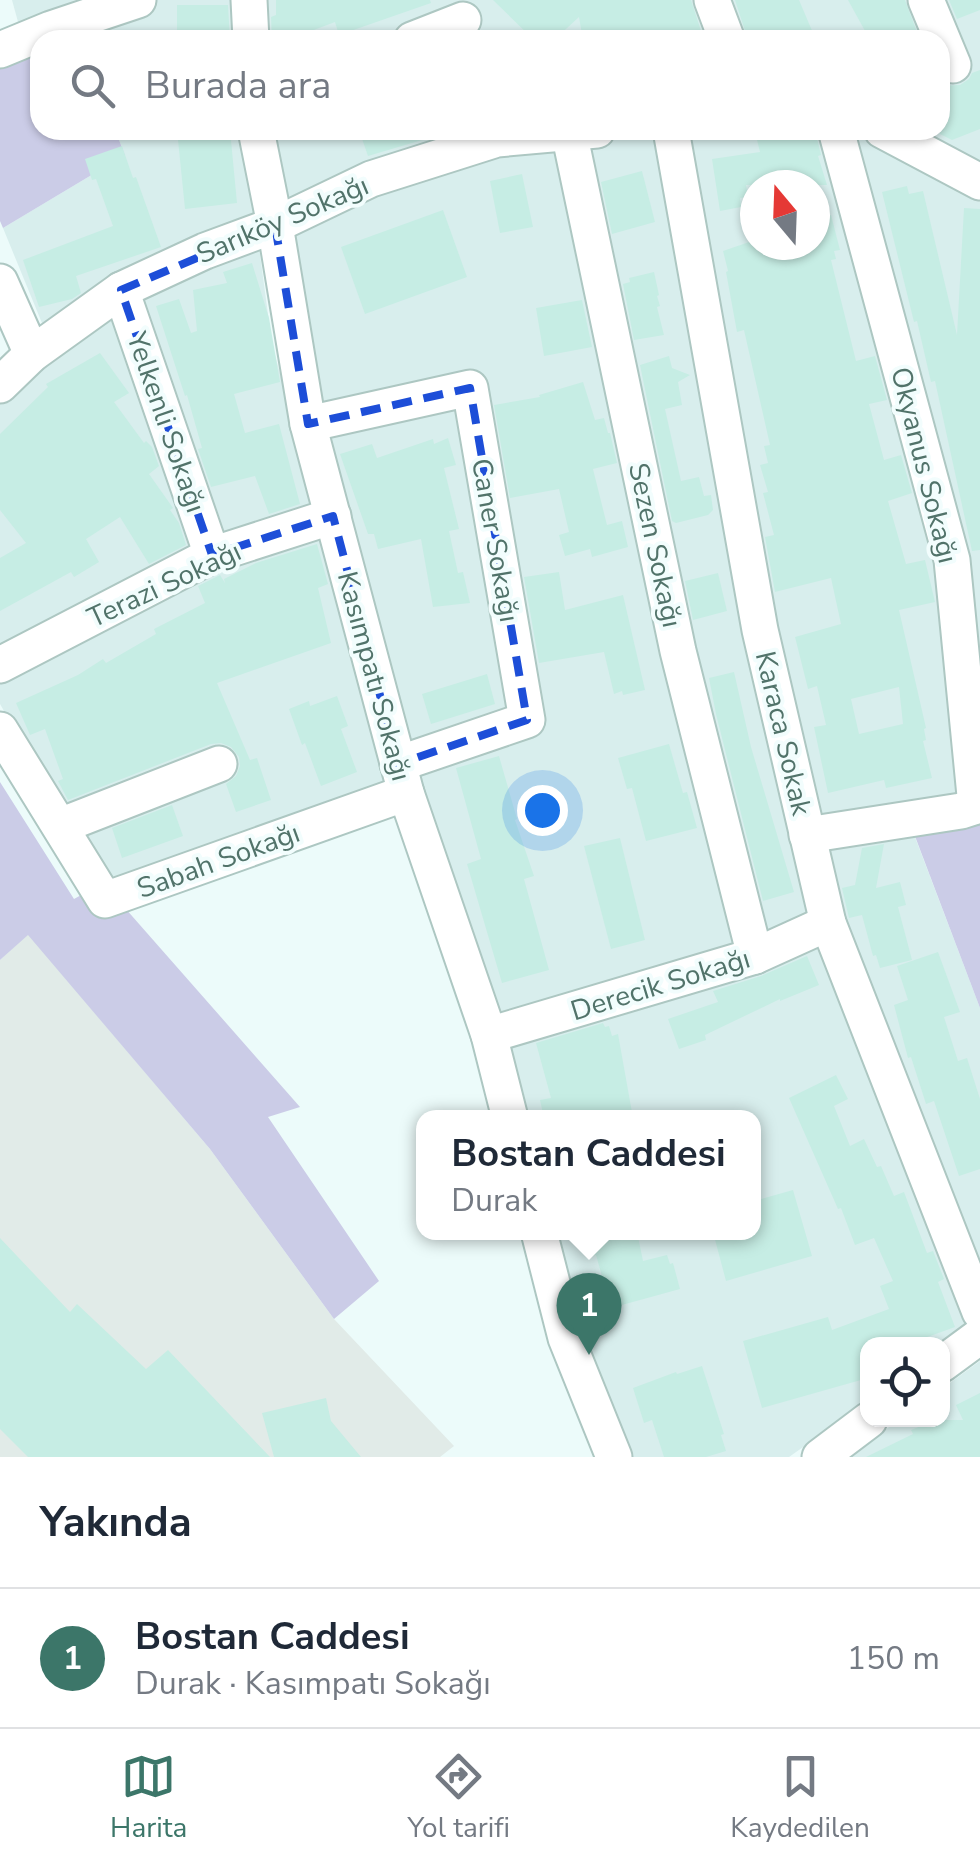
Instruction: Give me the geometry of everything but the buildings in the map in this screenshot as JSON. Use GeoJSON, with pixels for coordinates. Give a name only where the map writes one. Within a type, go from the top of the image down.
{"type":"FeatureCollection","features":[{"type":"Feature","properties":{"kind":"street"},"geometry":{"type":"LineString","coordinates":[[49,30],[138,0]]}},
{"type":"Feature","properties":{"kind":"street"},"geometry":{"type":"LineString","coordinates":[[249,0],[250,30]]}},
{"type":"Feature","properties":{"kind":"street"},"geometry":{"type":"LineString","coordinates":[[712,0],[723,30]]}},
{"type":"Feature","properties":{"kind":"street"},"geometry":{"type":"LineString","coordinates":[[926,0],[942,30]]}},
{"type":"Feature","properties":{"kind":"street"},"geometry":{"type":"LineString","coordinates":[[438,30],[463,20]]}},
{"type":"Feature","properties":{"kind":"street"},"geometry":{"type":"LineString","coordinates":[[0,50],[30,38]]}},
{"type":"Feature","properties":{"kind":"street","name":"Kasımpatı Sokağı"},"geometry":{"type":"LineString","coordinates":[[258,140],[308,424],[402,778],[489,1035],[508,1110]]}},
{"type":"Feature","properties":{"kind":"street","name":"Sarıköy Sokağı"},"geometry":{"type":"LineString","coordinates":[[0,385],[32,354],[120,290],[204,251],[276,225],[371,180],[480,140]]}},
{"type":"Feature","properties":{"kind":"street","name":"Sezen Sokağı"},"geometry":{"type":"LineString","coordinates":[[585,140],[678,651],[755,956]]}},
{"type":"Feature","properties":{"kind":"street","name":"Karaca Sokak"},"geometry":{"type":"LineString","coordinates":[[674,140],[760,630],[828,924],[980,1312]]}},
{"type":"Feature","properties":{"kind":"street","name":"Okyanus Sokağı"},"geometry":{"type":"LineString","coordinates":[[839,140],[952,560],[978,805]]}},
{"type":"Feature","properties":{"kind":"street"},"geometry":{"type":"LineString","coordinates":[[901,140],[980,182]]}},
{"type":"Feature","properties":{"kind":"street"},"geometry":{"type":"LineString","coordinates":[[0,282],[32,354]]}},
{"type":"Feature","properties":{"kind":"street","name":"Yelkenli Sokağı"},"geometry":{"type":"LineString","coordinates":[[120,290],[212,556]]}},
{"type":"Feature","properties":{"kind":"street","name":"Caner Sokağı"},"geometry":{"type":"LineString","coordinates":[[308,424],[470,388],[527,720],[402,778]]}},
{"type":"Feature","properties":{"kind":"street","name":"Terazi Sokağı"},"geometry":{"type":"LineString","coordinates":[[0,665],[212,556],[333,516]]}},
{"type":"Feature","properties":{"kind":"street","name":"Sabah Sokağı"},"geometry":{"type":"LineString","coordinates":[[0,730],[105,900],[402,778]]}},
{"type":"Feature","properties":{"kind":"street"},"geometry":{"type":"LineString","coordinates":[[60,826],[219,764]]}},
{"type":"Feature","properties":{"kind":"street"},"geometry":{"type":"LineString","coordinates":[[807,835],[978,805]]}},
{"type":"Feature","properties":{"kind":"street","name":"Derecik Sokağı"},"geometry":{"type":"LineString","coordinates":[[489,1035],[755,956],[828,924]]}},
{"type":"Feature","properties":{"kind":"street"},"geometry":{"type":"LineString","coordinates":[[541,1240],[566,1338],[614,1457]]}},
{"type":"Feature","properties":{"kind":"street"},"geometry":{"type":"LineString","coordinates":[[950,1358],[980,1336]]}},
{"type":"Feature","properties":{"kind":"street"},"geometry":{"type":"LineString","coordinates":[[820,1457],[861,1427]]}},
{"type":"Feature","properties":{"kind":"highlighted area"},"geometry":{"type":"Polygon","coordinates":[[[275,225],[308,424],[470,388],[527,720],[398,764],[333,516],[212,555],[121,290],[275,225]]]}},
{"type":"Feature","properties":{"kind":"shaded area"},"geometry":{"type":"Polygon","coordinates":[[[12,0],[235,0],[236,30],[30,30],[30,49],[26,51],[12,0]]]}},
{"type":"Feature","properties":{"kind":"shaded area"},"geometry":{"type":"Polygon","coordinates":[[[260,0],[980,0],[980,817],[913,832],[980,1008],[980,1322],[950,1339],[860,1337],[860,1407],[789,1457],[631,1457],[582,1336],[555,1240],[761,1240],[761,1110],[518,1110],[407,748],[321,408],[274,140],[950,140],[950,30],[262,30],[260,0]]]}},
{"type":"Feature","properties":{"kind":"shaded area"},"geometry":{"type":"Polygon","coordinates":[[[30,49],[30,140],[119,140],[125,155],[3,228],[0,221],[0,63],[30,49]]]}},
{"type":"Feature","properties":{"kind":"shaded area"},"geometry":{"type":"Polygon","coordinates":[[[119,140],[249,140],[259,216],[44,328],[3,228],[125,155],[119,140]]]}},
{"type":"Feature","properties":{"kind":"shaded area"},"geometry":{"type":"Polygon","coordinates":[[[259,247],[272,344],[390,779],[103,883],[0,704],[0,399],[136,294],[259,247]]]}},
{"type":"Feature","properties":{"kind":"shaded area"},"geometry":{"type":"Polygon","coordinates":[[[0,782],[74,899],[103,883],[300,1107],[268,1117],[379,1281],[334,1319],[210,1149],[28,935],[0,960],[0,782]]]}},
{"type":"Feature","properties":{"kind":"shaded area"},"geometry":{"type":"Polygon","coordinates":[[[980,817],[980,1008],[913,831],[980,817]]]}},
{"type":"Feature","properties":{"kind":"shaded area"},"geometry":{"type":"Polygon","coordinates":[[[28,934],[210,1149],[334,1319],[454,1446],[440,1457],[0,1457],[0,960],[28,934]]]}},
{"type":"Feature","properties":{"kind":"shaded area"},"geometry":{"type":"Polygon","coordinates":[[[980,1361],[980,1457],[847,1457],[889,1427],[950,1427],[950,1383],[980,1361]]]}},
{"type":"Feature","properties":{"kind":"place","name":"Bostan Caddesi"},"geometry":{"type":"Point","coordinates":[589,1355]}}]}
